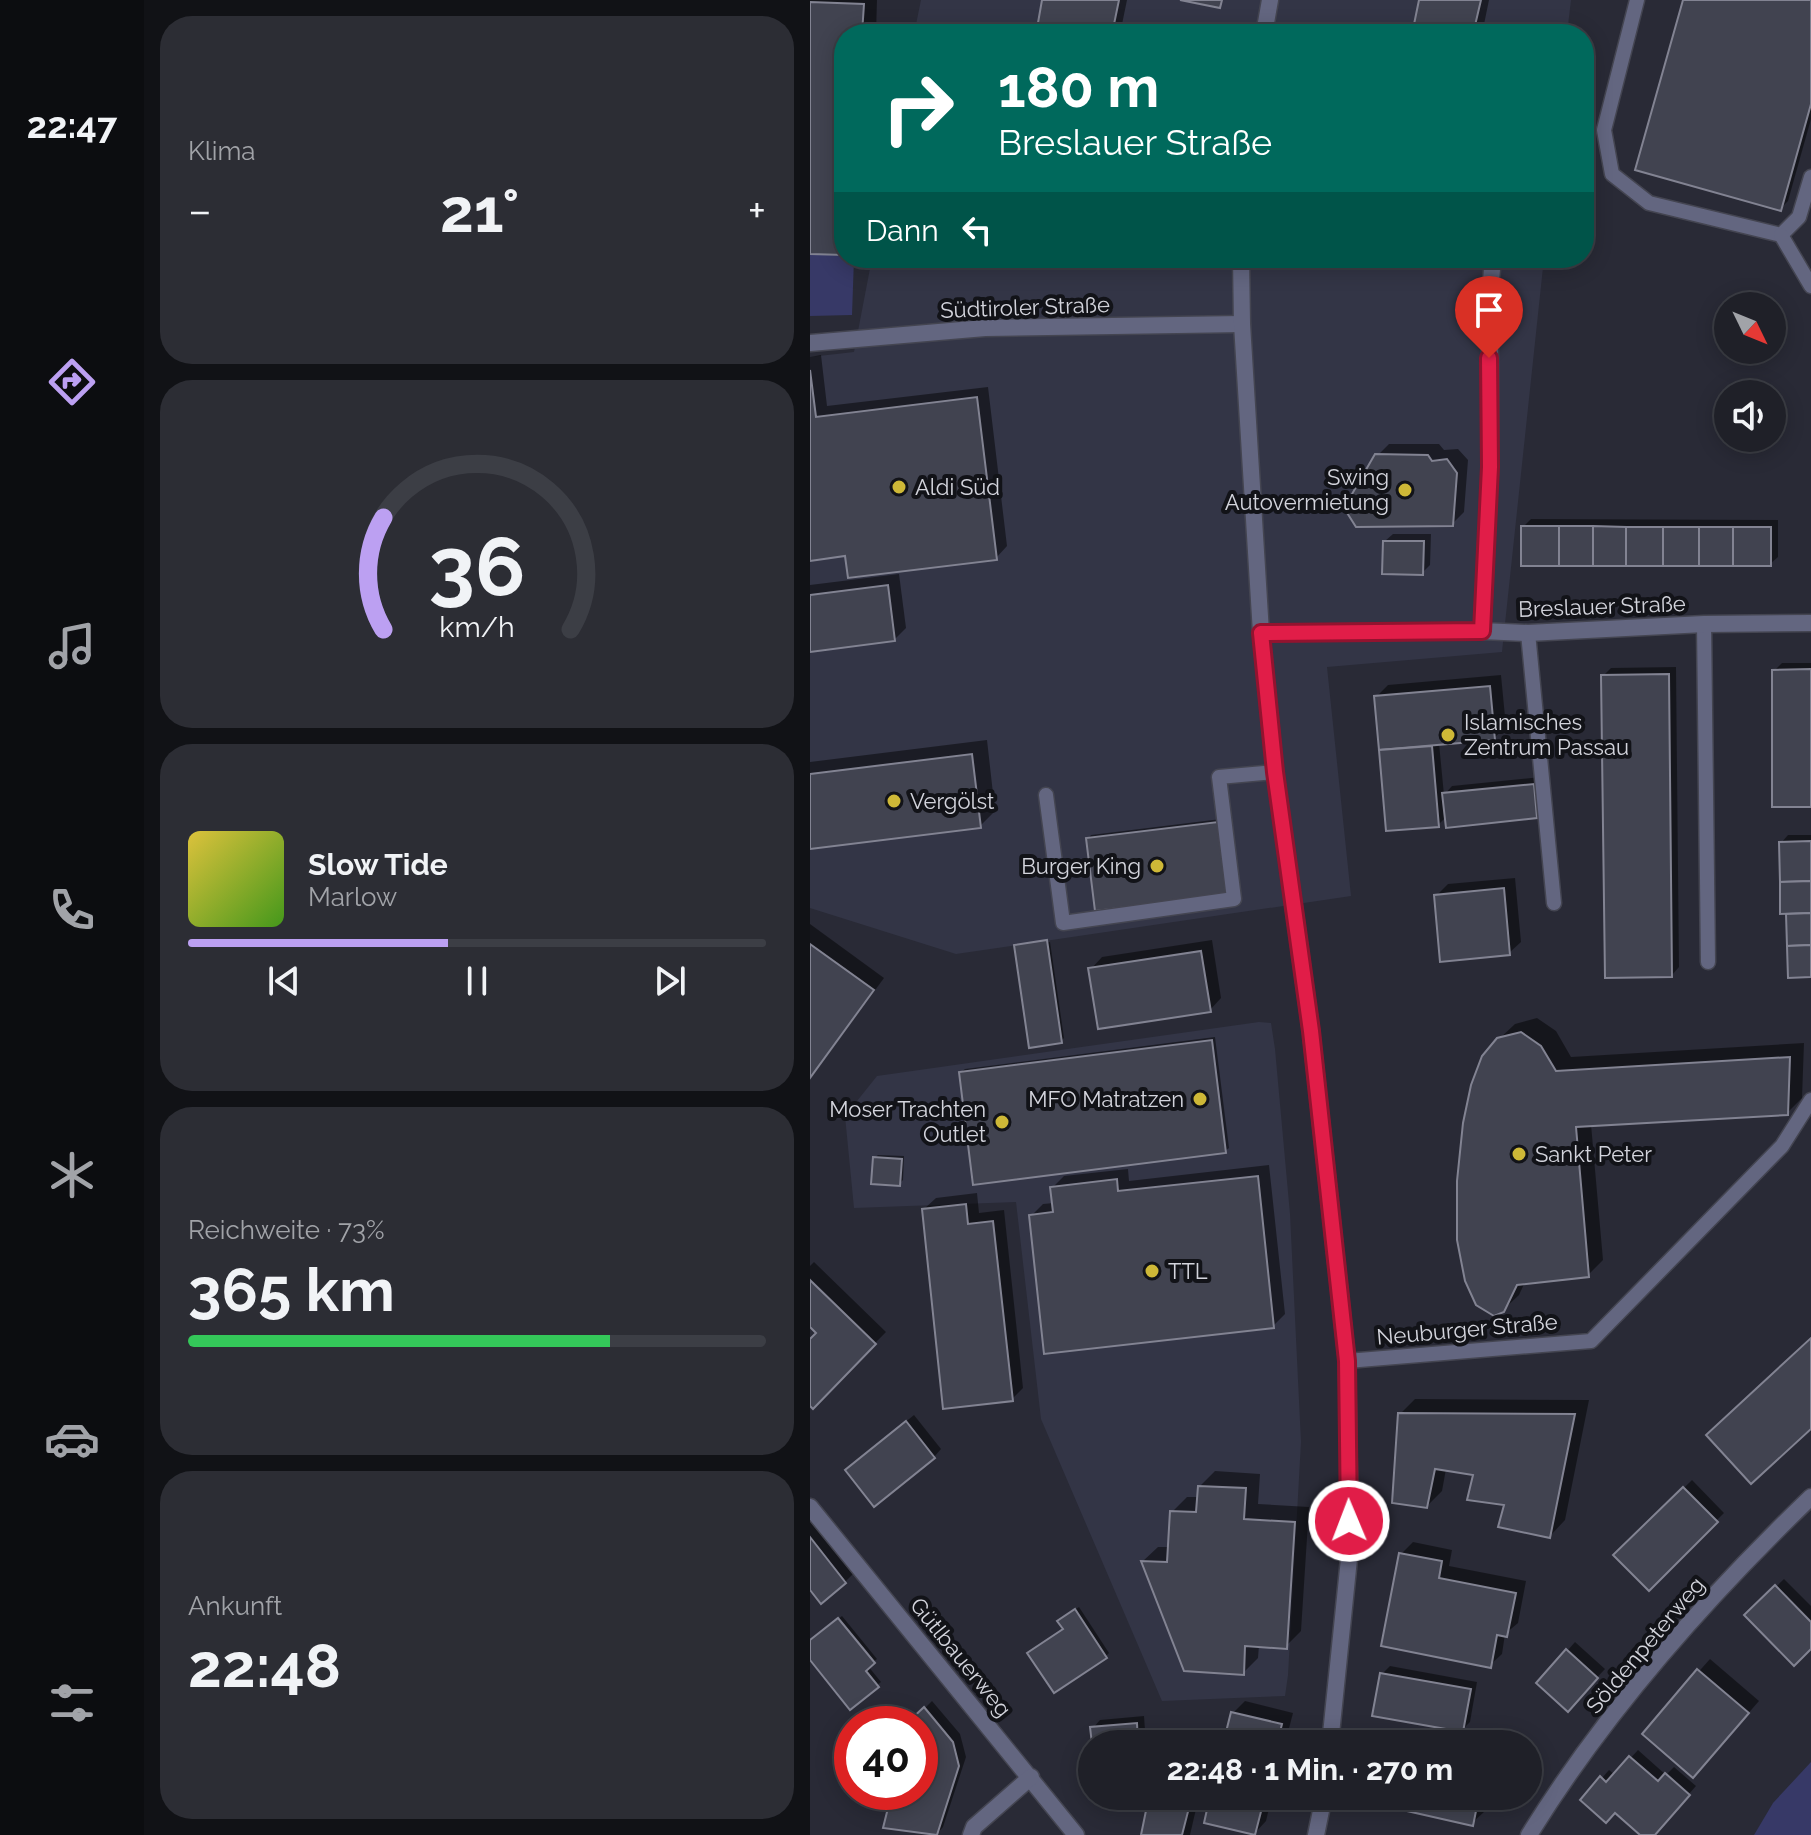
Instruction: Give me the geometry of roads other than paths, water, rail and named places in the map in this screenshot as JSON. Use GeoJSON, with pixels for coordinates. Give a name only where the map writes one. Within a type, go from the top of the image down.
{"type":"FeatureCollection","features":[{"type":"Feature","properties":{"kind":"street"},"geometry":{"type":"LineString","coordinates":[[1266,24],[1270,0]]}},
{"type":"Feature","properties":{"kind":"street","name":"Neuburger Straße"},"geometry":{"type":"LineString","coordinates":[[1241,268],[1261,633],[1275,772],[1311,1031],[1347,1361],[1350,1549],[1331,1730]]}},
{"type":"Feature","properties":{"kind":"street"},"geometry":{"type":"LineString","coordinates":[[1482,631],[1490,467],[1492,268]]}},
{"type":"Feature","properties":{"kind":"street","name":"Südtiroler Straße"},"geometry":{"type":"LineString","coordinates":[[810,343],[985,328],[1242,324]]}},
{"type":"Feature","properties":{"kind":"street","name":"Breslauer Straße"},"geometry":{"type":"LineString","coordinates":[[1261,633],[1528,633],[1704,624],[1811,623]]}},
{"type":"Feature","properties":{"kind":"street","name":"Söldenpeterweg"},"geometry":{"type":"LineString","coordinates":[[1529,1835],[1561,1782],[1651,1666],[1755,1551],[1811,1497]]}},
{"type":"Feature","properties":{"kind":"street","name":"Gütlbauerweg"},"geometry":{"type":"LineString","coordinates":[[810,1507],[1076,1835]]}},
{"type":"Feature","properties":{"kind":"street"},"geometry":{"type":"LineString","coordinates":[[971,1835],[974,1827],[1031,1777]]}},
{"type":"Feature","properties":{"kind":"street"},"geometry":{"type":"LineString","coordinates":[[1316,1835],[1321,1810]]}},
{"type":"Feature","properties":{"kind":"lane"},"geometry":{"type":"LineString","coordinates":[[1637,0],[1604,130],[1612,174],[1649,203],[1781,235],[1811,286]]}},
{"type":"Feature","properties":{"kind":"lane"},"geometry":{"type":"LineString","coordinates":[[1781,235],[1799,217],[1811,177]]}},
{"type":"Feature","properties":{"kind":"lane","name":"Breslauer Straße"},"geometry":{"type":"LineString","coordinates":[[1704,624],[1708,962]]}},
{"type":"Feature","properties":{"kind":"lane"},"geometry":{"type":"LineString","coordinates":[[1528,633],[1554,903]]}},
{"type":"Feature","properties":{"kind":"lane"},"geometry":{"type":"LineString","coordinates":[[1046,795],[1063,923],[1234,899],[1219,777],[1275,772]]}},
{"type":"Feature","properties":{"kind":"lane","name":"Neuburger Straße"},"geometry":{"type":"LineString","coordinates":[[1347,1361],[1591,1341],[1782,1146],[1811,1100]]}},
{"type":"Feature","properties":{"kind":"place","name":"Aldi Süd"},"geometry":{"type":"Point","coordinates":[899,487]}},
{"type":"Feature","properties":{"kind":"place","name":"Swing Autovermietung"},"geometry":{"type":"Point","coordinates":[1405,490]}},
{"type":"Feature","properties":{"kind":"place","name":"Islamisches Zentrum Passau"},"geometry":{"type":"Point","coordinates":[1448,735]}},
{"type":"Feature","properties":{"kind":"place","name":"Vergölst"},"geometry":{"type":"Point","coordinates":[894,801]}},
{"type":"Feature","properties":{"kind":"place","name":"Burger King"},"geometry":{"type":"Point","coordinates":[1157,866]}},
{"type":"Feature","properties":{"kind":"place","name":"MFO Matratzen"},"geometry":{"type":"Point","coordinates":[1200,1099]}},
{"type":"Feature","properties":{"kind":"place","name":"Moser Trachten Outlet"},"geometry":{"type":"Point","coordinates":[1002,1122]}},
{"type":"Feature","properties":{"kind":"place","name":"Sankt Peter"},"geometry":{"type":"Point","coordinates":[1519,1154]}},
{"type":"Feature","properties":{"kind":"place","name":"TTL"},"geometry":{"type":"Point","coordinates":[1152,1271]}}]}
